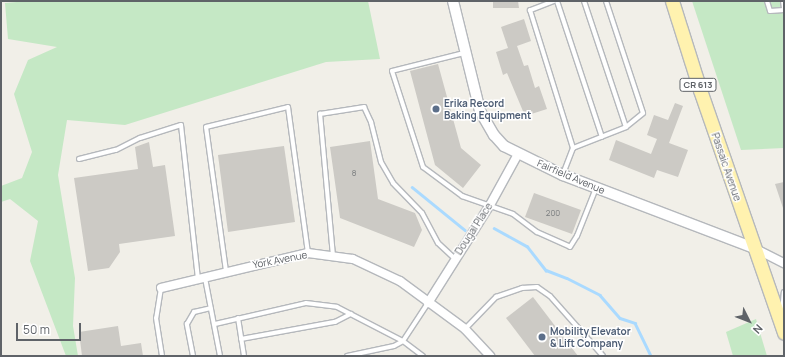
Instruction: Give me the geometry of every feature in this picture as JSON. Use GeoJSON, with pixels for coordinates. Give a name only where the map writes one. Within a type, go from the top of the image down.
{"type":"FeatureCollection","features":[{"type":"Feature","properties":{"kind":"main road","name":"Passaic Avenue"},"geometry":{"type":"LineString","coordinates":[[672,1],[754,248],[783,330]]}},
{"type":"Feature","properties":{"kind":"street","name":"Fairfield Avenue"},"geometry":{"type":"LineString","coordinates":[[453,1],[464,53],[484,120],[504,146],[563,175],[754,248],[784,263]]}},
{"type":"Feature","properties":{"kind":"street","name":"Dougal Place"},"geometry":{"type":"LineString","coordinates":[[428,303],[454,258],[490,205],[518,154]]}},
{"type":"Feature","properties":{"kind":"street","name":"York Avenue"},"geometry":{"type":"LineString","coordinates":[[161,288],[226,271],[308,253],[352,259],[376,268],[400,281],[465,329],[490,356]]}},
{"type":"Feature","properties":{"kind":"lane"},"geometry":{"type":"LineString","coordinates":[[563,175],[573,148],[530,10],[555,1],[602,136]]}},
{"type":"Feature","properties":{"kind":"lane"},"geometry":{"type":"LineString","coordinates":[[584,1],[626,127]]}},
{"type":"Feature","properties":{"kind":"lane"},"geometry":{"type":"LineString","coordinates":[[573,148],[626,127],[643,113],[606,1]]}},
{"type":"Feature","properties":{"kind":"lane"},"geometry":{"type":"LineString","coordinates":[[767,1],[770,11],[784,9],[783,1]]}},
{"type":"Feature","properties":{"kind":"lane"},"geometry":{"type":"LineString","coordinates":[[464,53],[392,71],[423,167],[462,196],[513,214],[537,232],[570,247],[577,236],[596,188]]}},
{"type":"Feature","properties":{"kind":"lane"},"geometry":{"type":"LineString","coordinates":[[226,271],[206,127],[288,107],[308,253]]}},
{"type":"Feature","properties":{"kind":"lane"},"geometry":{"type":"LineString","coordinates":[[333,256],[320,114],[364,108],[371,122],[380,162],[393,183],[422,213],[438,243],[454,258]]}},
{"type":"Feature","properties":{"kind":"lane"},"geometry":{"type":"LineString","coordinates":[[80,160],[116,150],[140,138],[181,126],[202,277],[215,324],[220,356]]}},
{"type":"Feature","properties":{"kind":"lane"},"geometry":{"type":"LineString","coordinates":[[465,329],[496,297],[522,288],[537,287],[550,296],[603,356]]}},
{"type":"Feature","properties":{"kind":"lane"},"geometry":{"type":"LineString","coordinates":[[161,288],[156,318],[162,356]]}},
{"type":"Feature","properties":{"kind":"lane"},"geometry":{"type":"LineString","coordinates":[[783,330],[784,292]]}},
{"type":"Feature","properties":{"kind":"lane"},"geometry":{"type":"LineString","coordinates":[[215,324],[306,303],[337,307],[403,341],[423,356]]}},
{"type":"Feature","properties":{"kind":"lane"},"geometry":{"type":"LineString","coordinates":[[347,356],[394,346],[403,341],[428,303]]}},
{"type":"Feature","properties":{"kind":"lane"},"geometry":{"type":"LineString","coordinates":[[193,356],[187,324],[194,312],[211,308]]}},
{"type":"Feature","properties":{"kind":"lane"},"geometry":{"type":"LineString","coordinates":[[241,339],[335,322],[351,314]]}},
{"type":"Feature","properties":{"kind":"lane"},"geometry":{"type":"LineString","coordinates":[[238,318],[244,356]]}},
{"type":"Feature","properties":{"kind":"green space"},"geometry":{"type":"Polygon","coordinates":[[[28,1],[368,1],[380,59],[326,62],[125,125],[67,120],[58,175],[75,278],[73,326],[78,356],[66,356],[30,261],[38,221],[10,199],[1,202],[1,186],[22,178],[32,152],[14,94],[28,60],[57,47],[8,39],[5,3],[28,1]]]}},
{"type":"Feature","properties":{"kind":"green space"},"geometry":{"type":"Polygon","coordinates":[[[692,1],[784,1],[784,148],[741,150],[692,1]]]}},
{"type":"Feature","properties":{"kind":"green space"},"geometry":{"type":"Polygon","coordinates":[[[756,319],[767,356],[733,356],[726,332],[756,319]]]}},
{"type":"Feature","properties":{"kind":"building"},"geometry":{"type":"Polygon","coordinates":[[[493,1],[518,1],[519,8],[493,8],[493,1]]]}},
{"type":"Feature","properties":{"kind":"building"},"geometry":{"type":"Polygon","coordinates":[[[524,19],[531,41],[517,46],[524,66],[528,65],[535,88],[539,86],[547,109],[525,116],[507,73],[503,75],[496,52],[508,48],[501,27],[524,19]]]}},
{"type":"Feature","properties":{"kind":"building","name":"Erika Record Baking Equipment"},"geometry":{"type":"Polygon","coordinates":[[[438,64],[461,148],[481,165],[463,188],[435,165],[410,71],[438,64]]]}},
{"type":"Feature","properties":{"kind":"building"},"geometry":{"type":"Polygon","coordinates":[[[675,103],[683,106],[669,143],[688,150],[678,177],[657,170],[654,178],[609,160],[616,140],[651,154],[657,139],[647,135],[654,115],[668,120],[675,103]]]}},
{"type":"Feature","properties":{"kind":"building"},"geometry":{"type":"Polygon","coordinates":[[[370,141],[378,199],[415,213],[422,230],[414,247],[340,218],[330,147],[370,141]]]}},
{"type":"Feature","properties":{"kind":"building"},"geometry":{"type":"Polygon","coordinates":[[[149,142],[153,167],[165,165],[175,236],[119,244],[120,252],[109,268],[88,271],[74,178],[138,169],[135,147],[149,142]]]}},
{"type":"Feature","properties":{"kind":"building"},"geometry":{"type":"Polygon","coordinates":[[[284,146],[295,222],[228,232],[218,155],[284,146]]]}},
{"type":"Feature","properties":{"kind":"building"},"geometry":{"type":"Polygon","coordinates":[[[784,182],[784,208],[783,208],[775,184],[784,182]]]}},
{"type":"Feature","properties":{"kind":"building"},"geometry":{"type":"Polygon","coordinates":[[[534,193],[581,210],[572,234],[525,217],[534,193]]]}},
{"type":"Feature","properties":{"kind":"building","name":"Mobility Elevator & Lift Company"},"geometry":{"type":"Polygon","coordinates":[[[533,297],[578,356],[535,356],[506,318],[533,297]]]}},
{"type":"Feature","properties":{"kind":"building"},"geometry":{"type":"Polygon","coordinates":[[[118,326],[121,346],[141,343],[143,356],[82,356],[79,332],[118,326]]]}},
{"type":"Feature","properties":{"kind":"waterway"},"geometry":{"type":"LineString","coordinates":[[412,187],[465,230]]}},
{"type":"Feature","properties":{"kind":"waterway"},"geometry":{"type":"LineString","coordinates":[[494,228],[527,246],[546,270],[567,278],[600,295],[620,318],[635,323],[651,356]]}},
{"type":"Feature","properties":{"kind":"place","name":"Erika Record Baking Equipment"},"geometry":{"type":"Point","coordinates":[436,109]}},
{"type":"Feature","properties":{"kind":"place","name":"Mobility Elevator & Lift Company"},"geometry":{"type":"Point","coordinates":[542,337]}}]}
